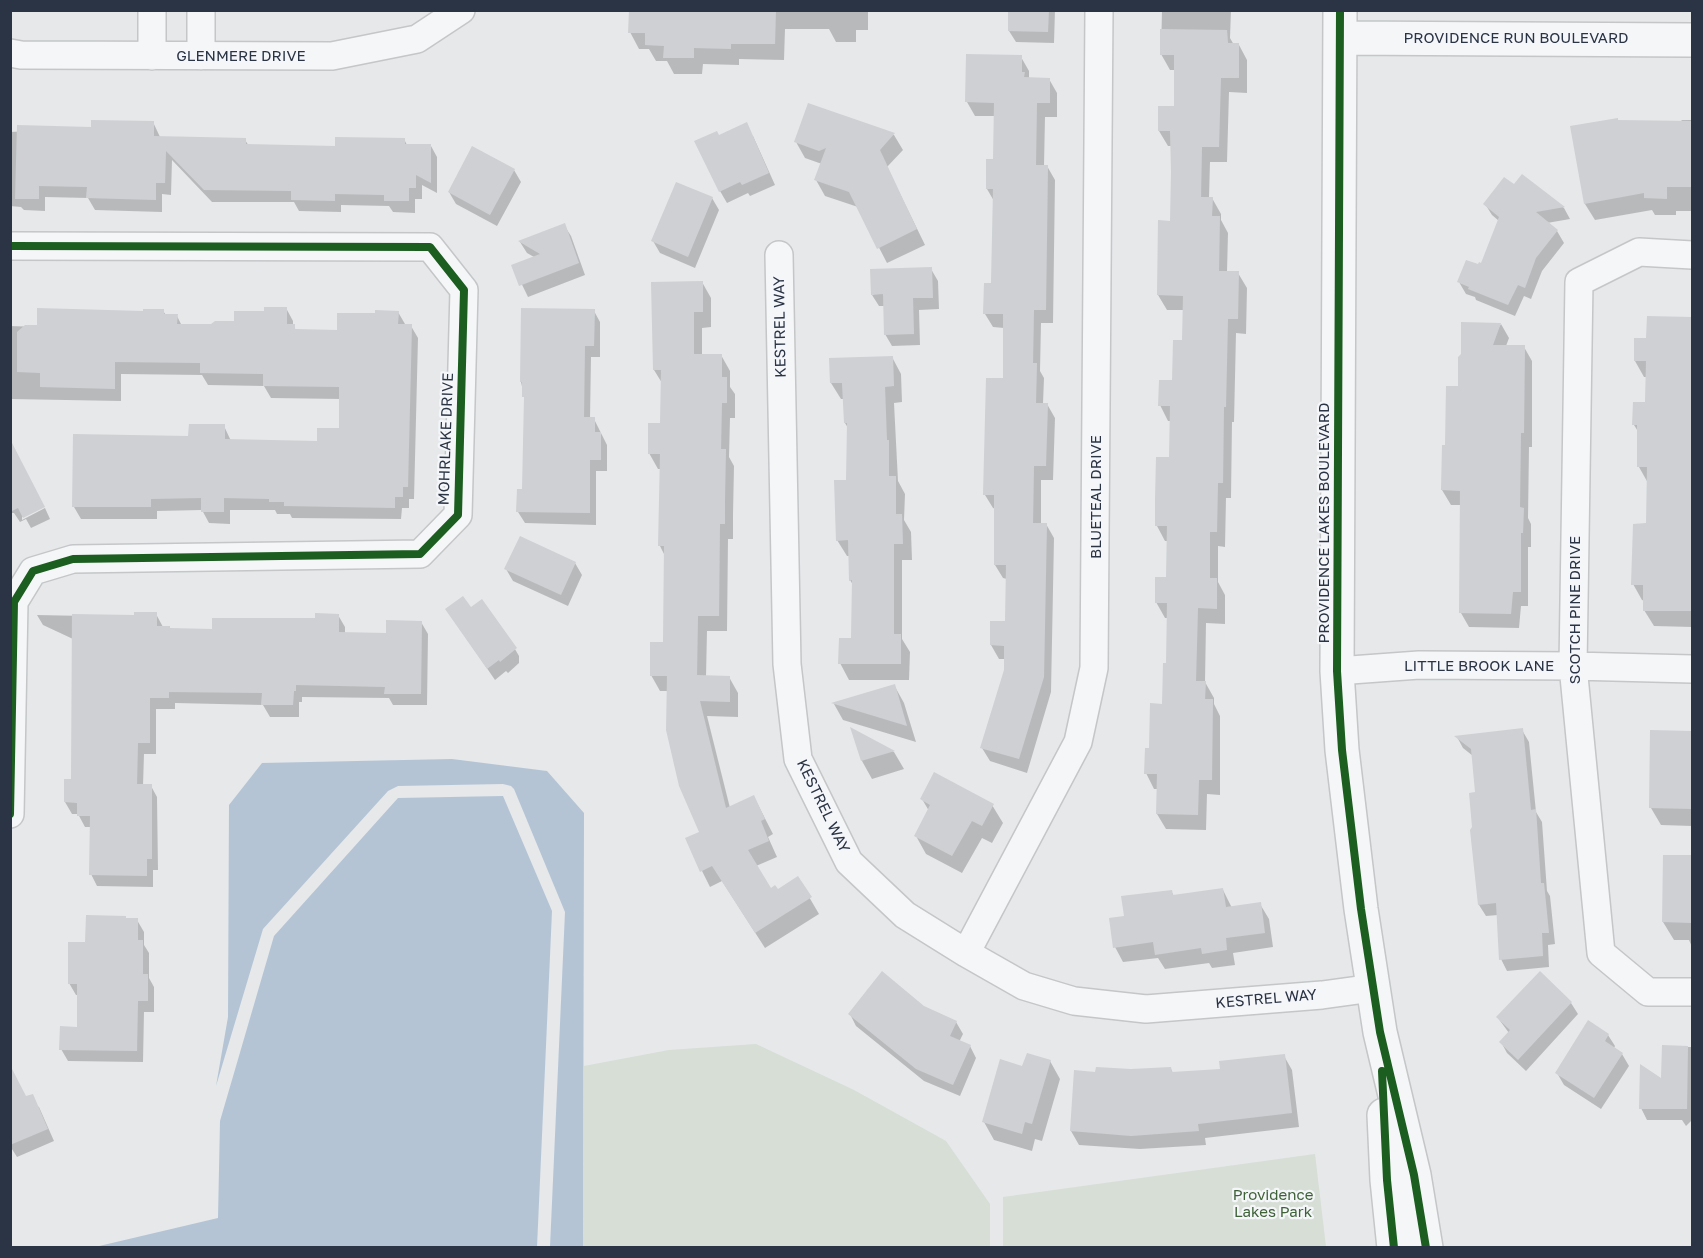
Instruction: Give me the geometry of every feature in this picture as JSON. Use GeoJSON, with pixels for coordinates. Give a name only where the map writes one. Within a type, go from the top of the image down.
{"type":"FeatureCollection","features":[{"type":"Feature","properties":{"kind":"street"},"geometry":{"type":"LineString","coordinates":[[152,56],[153,10]]}},
{"type":"Feature","properties":{"kind":"street"},"geometry":{"type":"LineString","coordinates":[[201,10],[201,56]]}},
{"type":"Feature","properties":{"kind":"street","name":"GLENMERE DRIVE"},"geometry":{"type":"LineString","coordinates":[[10,53],[21,55],[332,56],[417,39],[461,10]]}},
{"type":"Feature","properties":{"kind":"street","name":"BLUETEAL DRIVE"},"geometry":{"type":"LineString","coordinates":[[966,953],[1078,742],[1095,669],[1099,10]]}},
{"type":"Feature","properties":{"kind":"street","name":"PROVIDENCE RUN BOULEVARD"},"geometry":{"type":"LineString","coordinates":[[1340,24],[1692,40]]}},
{"type":"Feature","properties":{"kind":"street","name":"PROVIDENCE LAKES BOULEVARD"},"geometry":{"type":"LineString","coordinates":[[1340,24],[1337,671],[1342,750],[1380,1032],[1414,1175],[1426,1248]]}},
{"type":"Feature","properties":{"kind":"street","name":"MOHRLAKE DRIVE"},"geometry":{"type":"LineString","coordinates":[[10,246],[430,248],[464,290],[458,515],[420,554],[73,559],[33,572],[14,602],[10,814]]}},
{"type":"Feature","properties":{"kind":"street","name":"SCOTCH PINE DRIVE"},"geometry":{"type":"LineString","coordinates":[[1692,255],[1639,252],[1579,282],[1573,666],[1601,953],[1648,992],[1692,992]]}},
{"type":"Feature","properties":{"kind":"street","name":"KESTREL WAY"},"geometry":{"type":"LineString","coordinates":[[779,255],[787,664],[798,759],[849,862],[905,915],[966,953],[1024,986],[1074,1001],[1146,1009],[1322,995],[1373,988]]}},
{"type":"Feature","properties":{"kind":"street","name":"LITTLE BROOK LANE"},"geometry":{"type":"LineString","coordinates":[[1337,671],[1419,665],[1692,669]]}},
{"type":"Feature","properties":{"kind":"street","name":"PROVIDENCE LAKES BOULEVARD"},"geometry":{"type":"LineString","coordinates":[[1380,1032],[1387,1180],[1394,1248]]}},
{"type":"Feature","properties":{"kind":"green space"},"geometry":{"type":"Polygon","coordinates":[[[756,1044],[854,1090],[946,1141],[990,1204],[990,1247],[583,1247],[584,1066],[669,1050],[756,1044]]]}},
{"type":"Feature","properties":{"kind":"green space","name":"Providence Lakes Park"},"geometry":{"type":"Polygon","coordinates":[[[1315,1154],[1326,1247],[1003,1247],[1003,1197],[1315,1154]]]}},
{"type":"Feature","properties":{"kind":"water"},"geometry":{"type":"Polygon","coordinates":[[[452,759],[547,771],[584,813],[583,1247],[550,1247],[565,912],[511,786],[503,784],[398,786],[388,791],[263,929],[216,1086],[228,1017],[229,805],[262,763],[452,759]]]}},
{"type":"Feature","properties":{"kind":"water"},"geometry":{"type":"Polygon","coordinates":[[[503,796],[552,911],[537,1247],[95,1247],[218,1218],[220,1121],[274,936],[398,798],[503,796]]]}},
{"type":"Feature","properties":{"kind":"building"},"geometry":{"type":"Polygon","coordinates":[[[629,10],[776,10],[775,44],[731,44],[731,49],[694,48],[694,58],[663,58],[664,46],[645,45],[645,33],[628,33],[629,10]]]}},
{"type":"Feature","properties":{"kind":"building"},"geometry":{"type":"Polygon","coordinates":[[[1008,10],[1049,10],[1048,32],[1008,31],[1008,10]]]}},
{"type":"Feature","properties":{"kind":"building"},"geometry":{"type":"Polygon","coordinates":[[[1160,29],[1227,30],[1228,43],[1239,43],[1239,78],[1221,78],[1219,147],[1202,147],[1201,197],[1213,197],[1212,216],[1220,216],[1219,271],[1239,271],[1238,319],[1228,319],[1223,483],[1218,483],[1217,532],[1210,532],[1210,578],[1217,578],[1217,609],[1198,608],[1196,681],[1206,681],[1205,699],[1213,699],[1212,780],[1199,780],[1198,815],[1156,814],[1157,774],[1144,774],[1145,748],[1149,748],[1150,703],[1162,704],[1163,663],[1166,663],[1167,603],[1155,603],[1155,577],[1166,577],[1167,526],[1155,526],[1155,500],[1156,457],[1169,457],[1170,406],[1158,406],[1159,380],[1172,380],[1173,340],[1182,340],[1183,296],[1157,295],[1158,220],[1170,221],[1171,172],[1170,131],[1158,131],[1158,106],[1174,106],[1174,55],[1160,55],[1160,29]]]}},
{"type":"Feature","properties":{"kind":"building"},"geometry":{"type":"Polygon","coordinates":[[[966,54],[1022,55],[1024,77],[1050,78],[1050,103],[1037,103],[1036,165],[1048,165],[1046,310],[1034,310],[1033,363],[1037,363],[1036,403],[1048,403],[1046,466],[1034,466],[1033,523],[1047,523],[1044,677],[1019,759],[980,748],[1004,670],[1004,646],[990,645],[990,621],[1005,621],[1006,565],[994,565],[994,495],[983,495],[986,378],[1003,378],[1003,314],[983,314],[984,283],[991,283],[993,189],[986,189],[986,159],[993,159],[994,103],[965,102],[966,54]]]}},
{"type":"Feature","properties":{"kind":"building"},"geometry":{"type":"Polygon","coordinates":[[[808,103],[895,133],[880,150],[917,229],[877,249],[849,192],[814,180],[826,148],[819,151],[794,142],[808,103]]]}},
{"type":"Feature","properties":{"kind":"building"},"geometry":{"type":"Polygon","coordinates":[[[1618,118],[1618,120],[1692,121],[1692,187],[1667,187],[1667,199],[1644,198],[1644,193],[1584,204],[1570,126],[1618,118]]]}},
{"type":"Feature","properties":{"kind":"building"},"geometry":{"type":"Polygon","coordinates":[[[91,120],[154,121],[154,136],[246,138],[246,144],[335,146],[335,137],[405,138],[405,144],[431,144],[431,183],[416,175],[416,188],[409,188],[409,201],[384,201],[384,195],[335,194],[335,201],[291,200],[291,191],[204,190],[166,151],[165,183],[156,183],[156,200],[86,198],[87,187],[39,186],[39,199],[15,199],[17,125],[91,127],[91,120]]]}},
{"type":"Feature","properties":{"kind":"building"},"geometry":{"type":"Polygon","coordinates":[[[747,122],[769,173],[742,185],[740,182],[719,192],[694,141],[717,131],[719,135],[747,122]]]}},
{"type":"Feature","properties":{"kind":"building"},"geometry":{"type":"Polygon","coordinates":[[[472,146],[515,169],[490,215],[448,192],[472,146]]]}},
{"type":"Feature","properties":{"kind":"building"},"geometry":{"type":"Polygon","coordinates":[[[1522,174],[1565,207],[1536,212],[1558,230],[1536,258],[1525,288],[1518,285],[1508,305],[1468,289],[1469,287],[1457,282],[1466,260],[1481,263],[1499,217],[1483,204],[1504,177],[1514,184],[1522,174]]]}},
{"type":"Feature","properties":{"kind":"building"},"geometry":{"type":"Polygon","coordinates":[[[676,182],[713,197],[688,257],[651,241],[676,182]]]}},
{"type":"Feature","properties":{"kind":"building"},"geometry":{"type":"Polygon","coordinates":[[[565,223],[579,263],[519,286],[511,265],[540,254],[518,241],[565,223]]]}},
{"type":"Feature","properties":{"kind":"building"},"geometry":{"type":"Polygon","coordinates":[[[932,267],[933,298],[913,298],[914,334],[884,335],[883,294],[871,295],[870,269],[932,267]]]}},
{"type":"Feature","properties":{"kind":"building"},"geometry":{"type":"Polygon","coordinates":[[[703,281],[703,312],[694,312],[694,354],[722,354],[722,377],[727,377],[727,403],[722,403],[721,449],[726,449],[725,524],[720,524],[719,616],[698,616],[697,675],[730,676],[730,702],[700,701],[726,808],[754,795],[765,819],[761,821],[769,841],[748,850],[771,888],[775,885],[778,889],[798,876],[812,897],[755,933],[712,866],[700,872],[685,838],[699,832],[679,786],[666,730],[667,676],[650,676],[650,642],[663,642],[664,546],[658,546],[660,454],[648,454],[648,423],[660,423],[661,370],[653,370],[651,282],[703,281]]]}},
{"type":"Feature","properties":{"kind":"building"},"geometry":{"type":"Polygon","coordinates":[[[264,307],[287,307],[287,324],[295,324],[295,329],[337,330],[337,313],[375,313],[375,310],[399,311],[398,324],[412,324],[408,487],[403,487],[403,497],[395,497],[395,508],[284,506],[284,502],[269,502],[269,499],[224,498],[224,512],[201,512],[201,498],[151,499],[151,507],[72,507],[73,434],[188,436],[189,424],[225,424],[225,439],[317,441],[317,428],[339,428],[339,387],[263,386],[263,374],[200,373],[200,363],[115,362],[115,389],[40,387],[40,373],[17,372],[17,332],[25,325],[37,325],[37,308],[143,311],[143,309],[164,309],[164,314],[178,314],[177,324],[211,324],[215,321],[234,321],[234,311],[264,311],[264,307]]]}},
{"type":"Feature","properties":{"kind":"building"},"geometry":{"type":"Polygon","coordinates":[[[521,308],[595,309],[594,346],[585,346],[584,417],[595,417],[595,432],[601,432],[601,460],[590,460],[590,513],[516,512],[517,489],[522,489],[524,397],[522,397],[522,382],[520,382],[521,308]]]}},
{"type":"Feature","properties":{"kind":"building"},"geometry":{"type":"Polygon","coordinates":[[[1647,316],[1692,317],[1692,611],[1643,611],[1643,585],[1631,585],[1633,524],[1646,523],[1647,467],[1637,467],[1637,425],[1632,425],[1633,402],[1645,402],[1646,361],[1634,361],[1634,338],[1646,338],[1647,316]]]}},
{"type":"Feature","properties":{"kind":"building"},"geometry":{"type":"Polygon","coordinates":[[[1461,322],[1501,323],[1493,345],[1525,345],[1524,433],[1521,433],[1520,507],[1524,508],[1523,533],[1521,533],[1521,592],[1513,592],[1511,614],[1459,613],[1460,491],[1441,490],[1442,445],[1445,445],[1446,386],[1458,386],[1461,322]]]}},
{"type":"Feature","properties":{"kind":"building"},"geometry":{"type":"Polygon","coordinates":[[[893,356],[894,386],[885,387],[889,476],[896,476],[896,514],[902,514],[903,544],[894,544],[894,634],[901,634],[901,664],[838,664],[839,638],[851,638],[852,580],[849,581],[848,540],[836,541],[834,480],[846,480],[847,423],[844,423],[842,383],[830,383],[829,358],[893,356]]]}},
{"type":"Feature","properties":{"kind":"building"},"geometry":{"type":"Polygon","coordinates":[[[10,439],[45,507],[23,518],[18,508],[10,512],[10,439]]]}},
{"type":"Feature","properties":{"kind":"building"},"geometry":{"type":"Polygon","coordinates":[[[520,536],[576,562],[561,595],[504,569],[520,536]]]}},
{"type":"Feature","properties":{"kind":"building"},"geometry":{"type":"Polygon","coordinates":[[[463,596],[471,607],[482,599],[517,648],[487,669],[445,609],[463,596]]]}},
{"type":"Feature","properties":{"kind":"building"},"geometry":{"type":"Polygon","coordinates":[[[134,612],[157,612],[157,626],[170,626],[170,628],[212,629],[212,618],[315,618],[315,613],[339,614],[339,632],[386,633],[386,620],[422,621],[421,694],[384,694],[385,687],[296,685],[293,705],[261,705],[262,693],[169,692],[169,698],[150,698],[150,743],[138,743],[137,784],[152,784],[152,859],[147,859],[147,876],[89,875],[90,816],[77,816],[77,803],[64,802],[64,779],[71,779],[72,614],[134,615],[134,612]]]}},
{"type":"Feature","properties":{"kind":"building"},"geometry":{"type":"Polygon","coordinates":[[[895,684],[907,726],[831,703],[895,684]]]}},
{"type":"Feature","properties":{"kind":"building"},"geometry":{"type":"Polygon","coordinates":[[[850,727],[895,751],[861,761],[850,727]]]}},
{"type":"Feature","properties":{"kind":"building"},"geometry":{"type":"Polygon","coordinates":[[[1523,728],[1531,810],[1536,809],[1541,883],[1544,883],[1549,933],[1542,933],[1543,956],[1499,960],[1496,903],[1478,905],[1470,830],[1472,827],[1469,793],[1475,792],[1471,749],[1454,736],[1523,728]]]}},
{"type":"Feature","properties":{"kind":"building"},"geometry":{"type":"Polygon","coordinates":[[[1650,730],[1692,731],[1692,809],[1649,808],[1650,730]]]}},
{"type":"Feature","properties":{"kind":"building"},"geometry":{"type":"Polygon","coordinates":[[[934,772],[994,804],[982,826],[972,821],[952,856],[914,836],[930,805],[920,799],[934,772]]]}},
{"type":"Feature","properties":{"kind":"building"},"geometry":{"type":"Polygon","coordinates":[[[1663,855],[1692,855],[1692,923],[1662,922],[1663,855]]]}},
{"type":"Feature","properties":{"kind":"building"},"geometry":{"type":"Polygon","coordinates":[[[1223,888],[1226,907],[1261,902],[1265,933],[1226,938],[1227,950],[1202,954],[1201,948],[1155,955],[1153,942],[1113,948],[1109,918],[1124,916],[1121,896],[1172,890],[1173,895],[1223,888]]]}},
{"type":"Feature","properties":{"kind":"building"},"geometry":{"type":"Polygon","coordinates":[[[86,915],[138,918],[138,940],[143,940],[143,974],[148,974],[148,1001],[138,1001],[137,1051],[59,1050],[60,1026],[77,1027],[77,984],[68,984],[68,942],[85,942],[86,915]]]}},
{"type":"Feature","properties":{"kind":"building"},"geometry":{"type":"Polygon","coordinates":[[[882,971],[924,1006],[957,1021],[950,1036],[971,1045],[953,1085],[916,1069],[848,1014],[882,971]]]}},
{"type":"Feature","properties":{"kind":"building"},"geometry":{"type":"Polygon","coordinates":[[[1540,971],[1572,1002],[1518,1060],[1499,1042],[1510,1030],[1496,1017],[1540,971]]]}},
{"type":"Feature","properties":{"kind":"building"},"geometry":{"type":"Polygon","coordinates":[[[1588,1020],[1609,1034],[1605,1041],[1623,1053],[1594,1098],[1555,1073],[1588,1020]]]}},
{"type":"Feature","properties":{"kind":"building"},"geometry":{"type":"Polygon","coordinates":[[[1662,1045],[1688,1046],[1687,1109],[1639,1109],[1640,1064],[1661,1078],[1662,1045]]]}},
{"type":"Feature","properties":{"kind":"building"},"geometry":{"type":"Polygon","coordinates":[[[1027,1053],[1051,1060],[1032,1124],[1025,1122],[1022,1134],[982,1122],[1000,1059],[1022,1066],[1027,1053]]]}},
{"type":"Feature","properties":{"kind":"building"},"geometry":{"type":"Polygon","coordinates":[[[1285,1054],[1292,1113],[1198,1124],[1199,1131],[1131,1136],[1070,1131],[1074,1070],[1095,1072],[1096,1067],[1131,1069],[1171,1067],[1172,1072],[1220,1069],[1219,1061],[1285,1054]]]}},
{"type":"Feature","properties":{"kind":"building"},"geometry":{"type":"Polygon","coordinates":[[[10,1065],[26,1096],[33,1094],[48,1129],[10,1145],[10,1065]]]}},
{"type":"Feature","properties":{"kind":"cycle path"},"geometry":{"type":"LineString","coordinates":[[1340,10],[1337,671],[1342,750],[1361,909],[1380,1032],[1414,1175],[1426,1248]]}},
{"type":"Feature","properties":{"kind":"cycle path"},"geometry":{"type":"LineString","coordinates":[[10,246],[430,247],[464,290],[458,515],[420,554],[73,559],[33,571],[14,602],[10,814]]}},
{"type":"Feature","properties":{"kind":"cycle path"},"geometry":{"type":"LineString","coordinates":[[1382,1071],[1387,1180],[1394,1248]]}}]}
